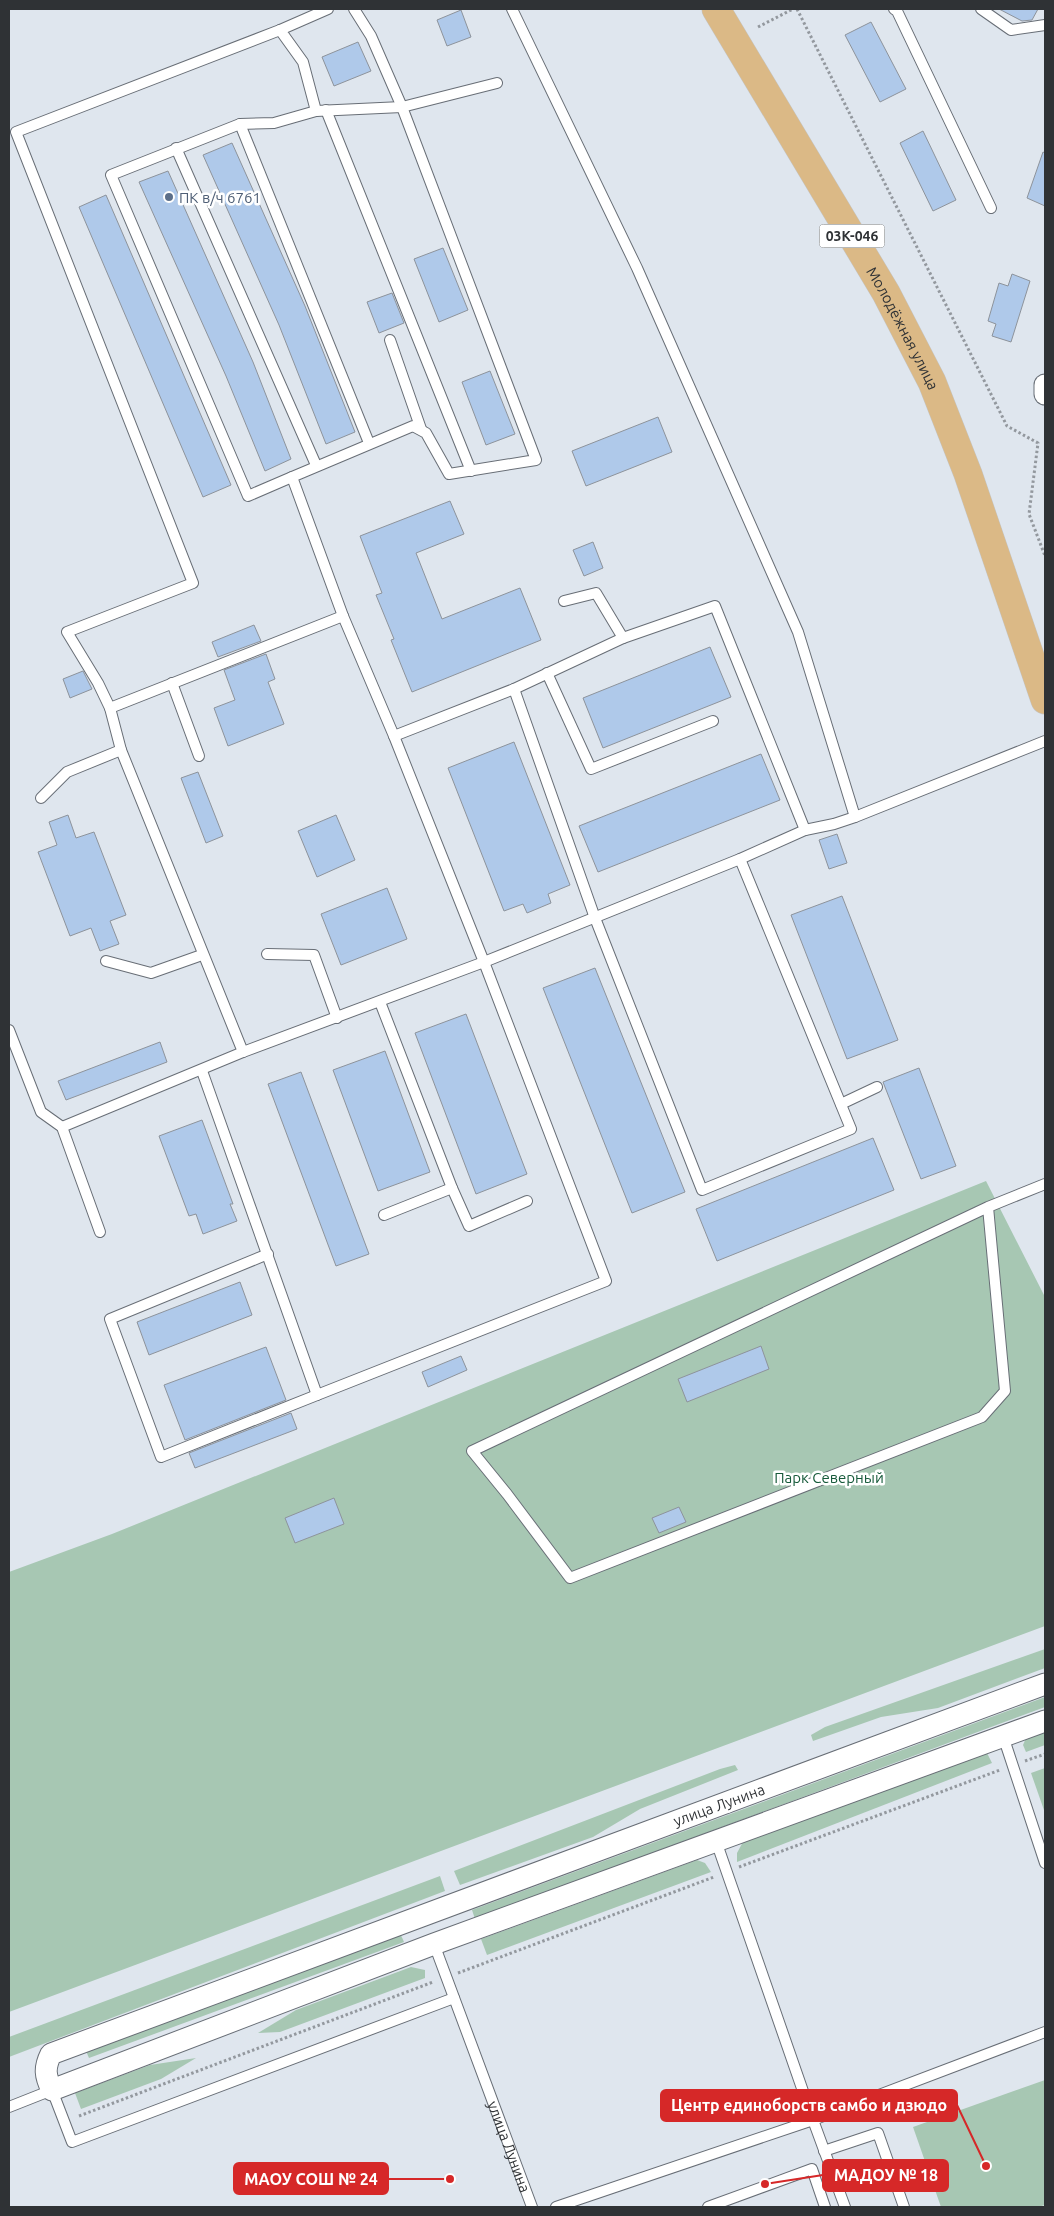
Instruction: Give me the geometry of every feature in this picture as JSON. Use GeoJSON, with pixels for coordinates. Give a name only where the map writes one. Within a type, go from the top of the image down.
{"type":"FeatureCollection","features":[{"type":"Feature","properties":{"kind":"main road","name":"Молодёжная улица"},"geometry":{"type":"LineString","coordinates":[[716,9],[886,293],[932,382],[968,474],[1045,700]]}},
{"type":"Feature","properties":{"kind":"street"},"geometry":{"type":"LineString","coordinates":[[1045,385],[1045,394]]}},
{"type":"Feature","properties":{"kind":"street","name":"улица Лунина"},"geometry":{"type":"LineString","coordinates":[[434,1944],[423,1915],[1045,1684]]}},
{"type":"Feature","properties":{"kind":"street"},"geometry":{"type":"LineString","coordinates":[[423,1915],[51,2054],[46,2064],[46,2078],[52,2090],[434,1944],[1045,1721]]}},
{"type":"Feature","properties":{"kind":"lane"},"geometry":{"type":"LineString","coordinates":[[243,1052],[121,750],[110,708],[98,683],[67,632],[193,583],[16,132],[280,30],[328,9]]}},
{"type":"Feature","properties":{"kind":"lane"},"geometry":{"type":"LineString","coordinates":[[354,9],[371,36],[402,108],[536,460],[449,474],[426,433],[413,426],[369,443],[248,496],[111,175],[240,124],[274,122],[321,110],[402,108],[497,84]]}},
{"type":"Feature","properties":{"kind":"lane"},"geometry":{"type":"LineString","coordinates":[[512,9],[637,268],[798,632],[855,817]]}},
{"type":"Feature","properties":{"kind":"lane"},"geometry":{"type":"LineString","coordinates":[[894,9],[897,11],[991,208]]}},
{"type":"Feature","properties":{"kind":"lane"},"geometry":{"type":"LineString","coordinates":[[981,9],[1011,30],[1045,24]]}},
{"type":"Feature","properties":{"kind":"lane"},"geometry":{"type":"LineString","coordinates":[[280,30],[303,62],[321,110],[471,471]]}},
{"type":"Feature","properties":{"kind":"lane"},"geometry":{"type":"LineString","coordinates":[[240,124],[369,443]]}},
{"type":"Feature","properties":{"kind":"lane"},"geometry":{"type":"LineString","coordinates":[[176,148],[316,466]]}},
{"type":"Feature","properties":{"kind":"lane"},"geometry":{"type":"LineString","coordinates":[[390,340],[421,429]]}},
{"type":"Feature","properties":{"kind":"lane"},"geometry":{"type":"LineString","coordinates":[[268,1254],[110,1319],[161,1457],[606,1281],[484,962],[394,736],[343,616],[292,477]]}},
{"type":"Feature","properties":{"kind":"lane"},"geometry":{"type":"LineString","coordinates":[[564,601],[596,593],[623,638]]}},
{"type":"Feature","properties":{"kind":"lane"},"geometry":{"type":"LineString","coordinates":[[394,736],[514,689],[623,638],[715,606],[805,830]]}},
{"type":"Feature","properties":{"kind":"lane"},"geometry":{"type":"LineString","coordinates":[[110,708],[343,616]]}},
{"type":"Feature","properties":{"kind":"lane"},"geometry":{"type":"LineString","coordinates":[[547,673],[591,769],[713,720]]}},
{"type":"Feature","properties":{"kind":"lane"},"geometry":{"type":"LineString","coordinates":[[172,683],[199,756]]}},
{"type":"Feature","properties":{"kind":"lane"},"geometry":{"type":"LineString","coordinates":[[514,689],[595,918],[702,1190],[851,1129],[740,859]]}},
{"type":"Feature","properties":{"kind":"lane"},"geometry":{"type":"LineString","coordinates":[[62,1128],[202,1071],[243,1052],[380,1002],[595,918],[740,859],[805,830],[855,817],[1045,741]]}},
{"type":"Feature","properties":{"kind":"lane"},"geometry":{"type":"LineString","coordinates":[[41,798],[67,772],[121,750]]}},
{"type":"Feature","properties":{"kind":"lane"},"geometry":{"type":"LineString","coordinates":[[267,954],[314,955],[337,1018]]}},
{"type":"Feature","properties":{"kind":"lane"},"geometry":{"type":"LineString","coordinates":[[106,961],[151,974],[199,956]]}},
{"type":"Feature","properties":{"kind":"lane"},"geometry":{"type":"LineString","coordinates":[[380,1002],[452,1188],[469,1226],[527,1200]]}},
{"type":"Feature","properties":{"kind":"lane"},"geometry":{"type":"LineString","coordinates":[[9,1030],[41,1112],[62,1128],[100,1232]]}},
{"type":"Feature","properties":{"kind":"lane"},"geometry":{"type":"LineString","coordinates":[[202,1071],[317,1395]]}},
{"type":"Feature","properties":{"kind":"lane"},"geometry":{"type":"LineString","coordinates":[[841,1104],[877,1087]]}},
{"type":"Feature","properties":{"kind":"lane"},"geometry":{"type":"LineString","coordinates":[[988,1207],[1005,1391],[982,1417],[570,1578],[508,1494],[472,1451],[988,1207],[1045,1184]]}},
{"type":"Feature","properties":{"kind":"lane"},"geometry":{"type":"LineString","coordinates":[[384,1215],[452,1188]]}},
{"type":"Feature","properties":{"kind":"lane"},"geometry":{"type":"LineString","coordinates":[[1003,1736],[1045,1863]]}},
{"type":"Feature","properties":{"kind":"lane"},"geometry":{"type":"LineString","coordinates":[[716,1841],[845,2207]]}},
{"type":"Feature","properties":{"kind":"lane","name":"улица Лунина"},"geometry":{"type":"LineString","coordinates":[[434,1944],[532,2207]]}},
{"type":"Feature","properties":{"kind":"lane"},"geometry":{"type":"LineString","coordinates":[[9,2106],[52,2090],[72,2142],[454,1998]]}},
{"type":"Feature","properties":{"kind":"lane"},"geometry":{"type":"LineString","coordinates":[[556,2207],[813,2120],[1045,2032]]}},
{"type":"Feature","properties":{"kind":"lane"},"geometry":{"type":"LineString","coordinates":[[824,2151],[878,2133],[904,2207]]}},
{"type":"Feature","properties":{"kind":"lane"},"geometry":{"type":"LineString","coordinates":[[708,2207],[812,2169],[825,2207]]}},
{"type":"Feature","properties":{"kind":"path"},"geometry":{"type":"LineString","coordinates":[[758,27],[795,9],[1006,426],[1038,443],[1029,514],[1045,556]]}},
{"type":"Feature","properties":{"kind":"path"},"geometry":{"type":"LineString","coordinates":[[79,2116],[1045,1754]]}},
{"type":"Feature","properties":{"kind":"green space","name":"Парк Северный"},"geometry":{"type":"Polygon","coordinates":[[[986,1181],[1045,1297],[1045,1626],[9,2012],[9,1572],[112,1534],[986,1181]]]}},
{"type":"Feature","properties":{"kind":"green space"},"geometry":{"type":"Polygon","coordinates":[[[1045,1649],[1045,1668],[938,1708],[881,1717],[813,1741],[811,1735],[825,1727],[1045,1649]]]}},
{"type":"Feature","properties":{"kind":"green space"},"geometry":{"type":"Polygon","coordinates":[[[1045,1697],[1045,1707],[475,1919],[472,1910],[1045,1697]]]}},
{"type":"Feature","properties":{"kind":"green space"},"geometry":{"type":"Polygon","coordinates":[[[1045,1729],[1045,1745],[1026,1752],[1023,1745],[1026,1738],[1045,1729]]]}},
{"type":"Feature","properties":{"kind":"green space"},"geometry":{"type":"Polygon","coordinates":[[[987,1753],[992,1763],[737,1862],[737,1853],[744,1840],[987,1753]]]}},
{"type":"Feature","properties":{"kind":"green space"},"geometry":{"type":"Polygon","coordinates":[[[735,1765],[738,1770],[640,1809],[593,1837],[460,1885],[454,1871],[720,1769],[735,1765]]]}},
{"type":"Feature","properties":{"kind":"green space"},"geometry":{"type":"Polygon","coordinates":[[[1045,1768],[1045,1813],[1031,1773],[1045,1768]]]}},
{"type":"Feature","properties":{"kind":"green space"},"geometry":{"type":"Polygon","coordinates":[[[697,1860],[705,1863],[711,1872],[487,1955],[481,1939],[697,1860]]]}},
{"type":"Feature","properties":{"kind":"green space"},"geometry":{"type":"Polygon","coordinates":[[[440,1876],[445,1891],[9,2057],[9,2037],[440,1876]]]}},
{"type":"Feature","properties":{"kind":"green space"},"geometry":{"type":"Polygon","coordinates":[[[400,1933],[404,1942],[89,2058],[86,2051],[400,1933]]]}},
{"type":"Feature","properties":{"kind":"green space"},"geometry":{"type":"Polygon","coordinates":[[[411,1967],[425,1970],[425,1978],[280,2032],[258,2033],[296,2010],[411,1967]]]}},
{"type":"Feature","properties":{"kind":"green space"},"geometry":{"type":"Polygon","coordinates":[[[196,2058],[161,2079],[81,2109],[75,2093],[150,2065],[196,2058]]]}},
{"type":"Feature","properties":{"kind":"green space"},"geometry":{"type":"Polygon","coordinates":[[[1045,2080],[1045,2205],[1038,2207],[941,2207],[913,2127],[1045,2080]]]}},
{"type":"Feature","properties":{"kind":"building"},"geometry":{"type":"Polygon","coordinates":[[[999,9],[1038,9],[1032,20],[1022,21],[999,9]]]}},
{"type":"Feature","properties":{"kind":"building"},"geometry":{"type":"Polygon","coordinates":[[[461,10],[471,37],[447,46],[437,20],[461,10]]]}},
{"type":"Feature","properties":{"kind":"building"},"geometry":{"type":"Polygon","coordinates":[[[871,22],[906,89],[880,102],[845,35],[871,22]]]}},
{"type":"Feature","properties":{"kind":"building"},"geometry":{"type":"Polygon","coordinates":[[[358,42],[371,71],[334,86],[322,57],[358,42]]]}},
{"type":"Feature","properties":{"kind":"building"},"geometry":{"type":"Polygon","coordinates":[[[923,131],[956,200],[933,211],[900,143],[923,131]]]}},
{"type":"Feature","properties":{"kind":"building"},"geometry":{"type":"Polygon","coordinates":[[[232,143],[305,306],[355,432],[326,444],[279,325],[203,155],[232,143]]]}},
{"type":"Feature","properties":{"kind":"building"},"geometry":{"type":"Polygon","coordinates":[[[1043,152],[1045,153],[1045,206],[1027,198],[1043,152]]]}},
{"type":"Feature","properties":{"kind":"building"},"geometry":{"type":"Polygon","coordinates":[[[168,171],[253,362],[291,459],[265,471],[226,376],[139,182],[168,171]]]}},
{"type":"Feature","properties":{"kind":"building"},"geometry":{"type":"Polygon","coordinates":[[[106,195],[231,485],[203,497],[79,207],[106,195]]]}},
{"type":"Feature","properties":{"kind":"building"},"geometry":{"type":"Polygon","coordinates":[[[443,248],[468,310],[439,322],[414,259],[443,248]]]}},
{"type":"Feature","properties":{"kind":"building"},"geometry":{"type":"Polygon","coordinates":[[[1012,274],[1030,281],[1011,342],[992,336],[996,324],[988,321],[999,283],[1008,286],[1012,274]]]}},
{"type":"Feature","properties":{"kind":"building"},"geometry":{"type":"Polygon","coordinates":[[[392,293],[404,323],[379,333],[367,302],[392,293]]]}},
{"type":"Feature","properties":{"kind":"building"},"geometry":{"type":"Polygon","coordinates":[[[490,371],[515,434],[486,445],[462,382],[490,371]]]}},
{"type":"Feature","properties":{"kind":"building"},"geometry":{"type":"Polygon","coordinates":[[[658,417],[672,452],[586,486],[572,451],[658,417]]]}},
{"type":"Feature","properties":{"kind":"building"},"geometry":{"type":"Polygon","coordinates":[[[450,501],[464,534],[416,553],[442,619],[520,588],[541,640],[412,692],[391,640],[394,639],[376,595],[382,593],[360,536],[450,501]]]}},
{"type":"Feature","properties":{"kind":"building"},"geometry":{"type":"Polygon","coordinates":[[[593,542],[603,568],[584,576],[573,550],[593,542]]]}},
{"type":"Feature","properties":{"kind":"building"},"geometry":{"type":"Polygon","coordinates":[[[254,625],[261,641],[218,657],[212,642],[254,625]]]}},
{"type":"Feature","properties":{"kind":"building"},"geometry":{"type":"Polygon","coordinates":[[[710,647],[731,697],[603,748],[583,698],[710,647]]]}},
{"type":"Feature","properties":{"kind":"building"},"geometry":{"type":"Polygon","coordinates":[[[266,654],[275,679],[268,682],[284,724],[228,746],[214,708],[235,700],[224,670],[266,654]]]}},
{"type":"Feature","properties":{"kind":"building"},"geometry":{"type":"Polygon","coordinates":[[[83,671],[92,689],[70,698],[63,679],[83,671]]]}},
{"type":"Feature","properties":{"kind":"building"},"geometry":{"type":"Polygon","coordinates":[[[514,742],[570,885],[548,894],[551,903],[527,913],[523,904],[504,911],[448,768],[514,742]]]}},
{"type":"Feature","properties":{"kind":"building"},"geometry":{"type":"Polygon","coordinates":[[[761,754],[780,800],[598,872],[579,826],[761,754]]]}},
{"type":"Feature","properties":{"kind":"building"},"geometry":{"type":"Polygon","coordinates":[[[198,772],[223,836],[206,843],[181,778],[198,772]]]}},
{"type":"Feature","properties":{"kind":"building"},"geometry":{"type":"Polygon","coordinates":[[[68,815],[76,838],[94,832],[126,915],[110,921],[119,944],[100,951],[91,928],[70,936],[38,852],[57,845],[49,822],[68,815]]]}},
{"type":"Feature","properties":{"kind":"building"},"geometry":{"type":"Polygon","coordinates":[[[336,815],[355,860],[317,877],[298,831],[336,815]]]}},
{"type":"Feature","properties":{"kind":"building"},"geometry":{"type":"Polygon","coordinates":[[[837,834],[847,863],[829,869],[819,840],[837,834]]]}},
{"type":"Feature","properties":{"kind":"building"},"geometry":{"type":"Polygon","coordinates":[[[387,888],[407,939],[341,965],[321,914],[387,888]]]}},
{"type":"Feature","properties":{"kind":"building"},"geometry":{"type":"Polygon","coordinates":[[[842,896],[898,1040],[847,1059],[791,915],[842,896]]]}},
{"type":"Feature","properties":{"kind":"building"},"geometry":{"type":"Polygon","coordinates":[[[595,968],[685,1192],[632,1213],[543,988],[595,968]]]}},
{"type":"Feature","properties":{"kind":"building"},"geometry":{"type":"Polygon","coordinates":[[[466,1014],[527,1174],[476,1194],[415,1033],[466,1014]]]}},
{"type":"Feature","properties":{"kind":"building"},"geometry":{"type":"Polygon","coordinates":[[[160,1042],[167,1062],[66,1100],[58,1081],[160,1042]]]}},
{"type":"Feature","properties":{"kind":"building"},"geometry":{"type":"Polygon","coordinates":[[[385,1051],[430,1172],[378,1191],[333,1070],[385,1051]]]}},
{"type":"Feature","properties":{"kind":"building"},"geometry":{"type":"Polygon","coordinates":[[[919,1068],[956,1166],[921,1179],[883,1082],[919,1068]]]}},
{"type":"Feature","properties":{"kind":"building"},"geometry":{"type":"Polygon","coordinates":[[[301,1072],[369,1254],[336,1266],[268,1084],[301,1072]]]}},
{"type":"Feature","properties":{"kind":"building"},"geometry":{"type":"Polygon","coordinates":[[[202,1120],[233,1204],[230,1204],[237,1221],[203,1234],[196,1214],[189,1216],[159,1136],[202,1120]]]}},
{"type":"Feature","properties":{"kind":"building"},"geometry":{"type":"Polygon","coordinates":[[[873,1138],[894,1190],[717,1261],[696,1209],[873,1138]]]}},
{"type":"Feature","properties":{"kind":"building"},"geometry":{"type":"Polygon","coordinates":[[[240,1282],[252,1315],[149,1355],[137,1322],[240,1282]]]}},
{"type":"Feature","properties":{"kind":"building"},"geometry":{"type":"Polygon","coordinates":[[[761,1346],[769,1369],[687,1402],[678,1379],[761,1346]]]}},
{"type":"Feature","properties":{"kind":"building"},"geometry":{"type":"Polygon","coordinates":[[[266,1347],[286,1400],[185,1440],[164,1385],[266,1347]]]}},
{"type":"Feature","properties":{"kind":"building"},"geometry":{"type":"Polygon","coordinates":[[[461,1356],[467,1370],[428,1387],[422,1372],[461,1356]]]}},
{"type":"Feature","properties":{"kind":"building"},"geometry":{"type":"Polygon","coordinates":[[[291,1413],[297,1429],[195,1468],[189,1453],[291,1413]]]}},
{"type":"Feature","properties":{"kind":"building"},"geometry":{"type":"Polygon","coordinates":[[[334,1498],[344,1524],[295,1543],[285,1518],[334,1498]]]}},
{"type":"Feature","properties":{"kind":"building"},"geometry":{"type":"Polygon","coordinates":[[[679,1507],[686,1522],[659,1533],[652,1518],[679,1507]]]}},
{"type":"Feature","properties":{"kind":"place","name":"ПК в/ч 6761"},"geometry":{"type":"Point","coordinates":[169,197]}},
{"type":"Feature","properties":{"kind":"place","name":"Центр единоборств самбо и дзюдо"},"geometry":{"type":"Point","coordinates":[986,2166]}},
{"type":"Feature","properties":{"kind":"place","name":"МАОУ СОШ № 24"},"geometry":{"type":"Point","coordinates":[450,2179]}},
{"type":"Feature","properties":{"kind":"place","name":"МАДОУ № 18"},"geometry":{"type":"Point","coordinates":[765,2184]}}]}
